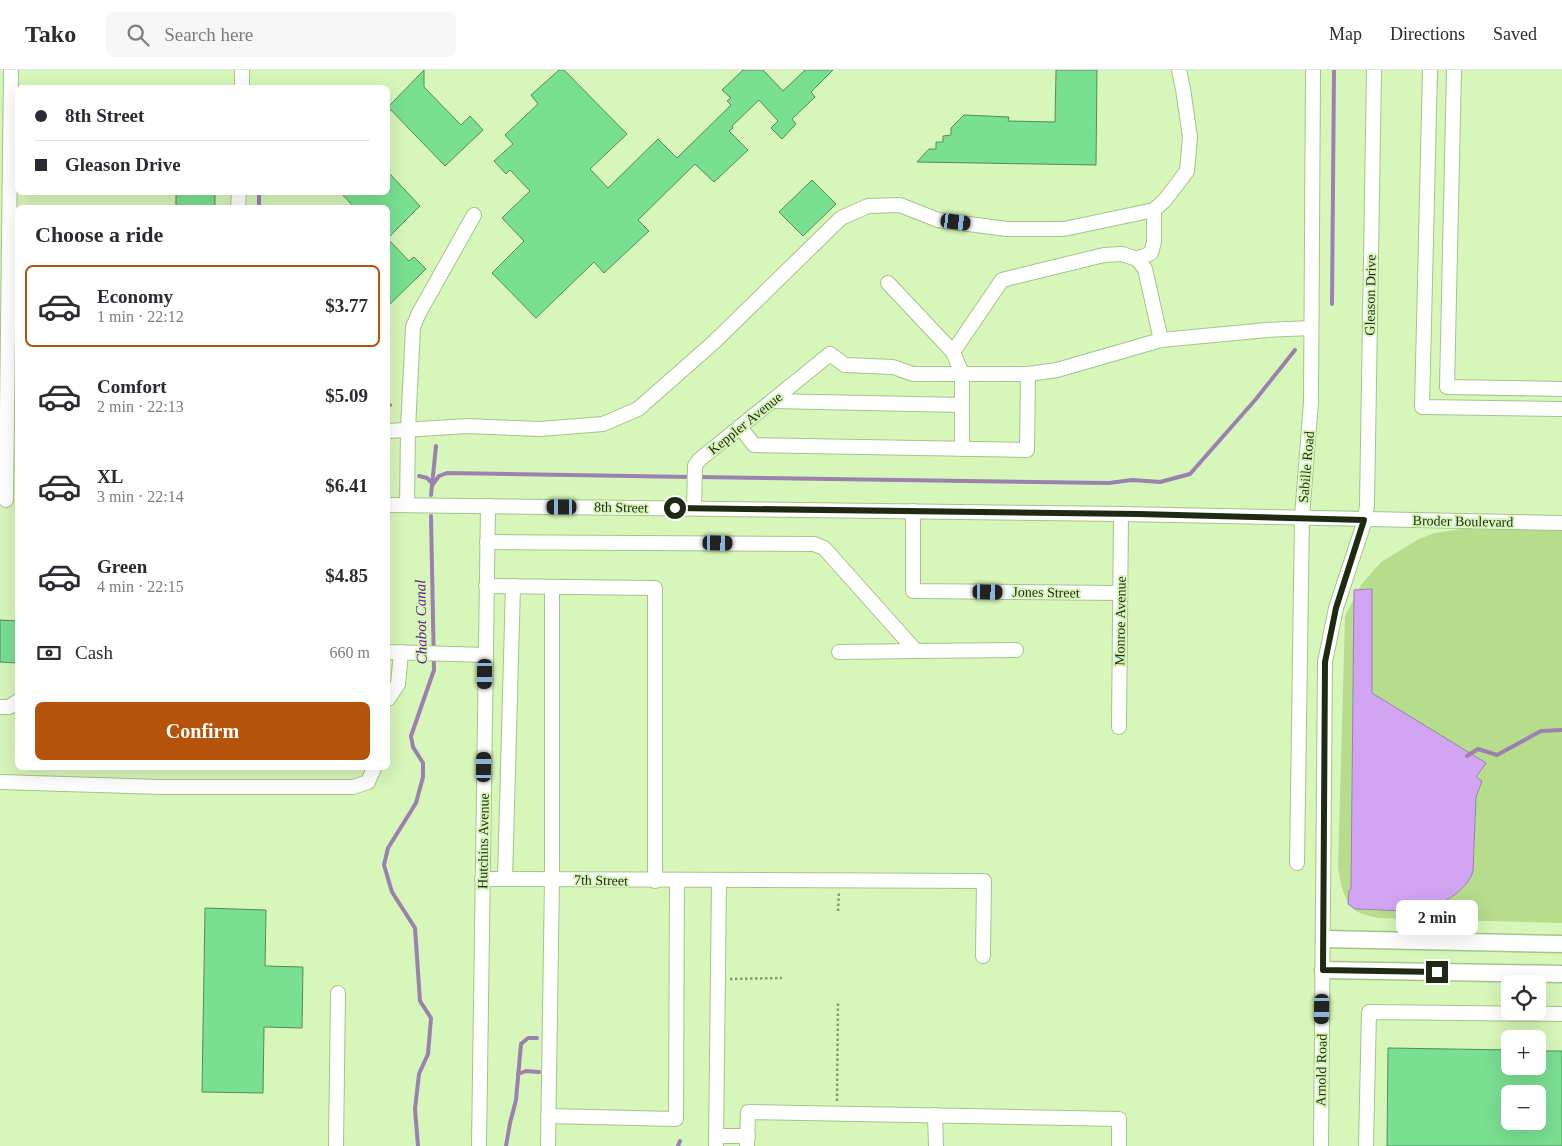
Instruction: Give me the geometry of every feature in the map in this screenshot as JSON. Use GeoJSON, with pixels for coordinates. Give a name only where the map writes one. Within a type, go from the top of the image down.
{"type":"FeatureCollection","features":[{"type":"Feature","properties":{"kind":"main road"},"geometry":{"type":"LineString","coordinates":[[1324,939],[1562,944]]}},
{"type":"Feature","properties":{"kind":"main road"},"geometry":{"type":"LineString","coordinates":[[1323,970],[1562,974]]}},
{"type":"Feature","properties":{"kind":"street"},"geometry":{"type":"LineString","coordinates":[[8,500],[11,70]]}},
{"type":"Feature","properties":{"kind":"street"},"geometry":{"type":"LineString","coordinates":[[242,70],[242,85]]}},
{"type":"Feature","properties":{"kind":"street"},"geometry":{"type":"LineString","coordinates":[[390,431],[408,428],[467,426],[540,429],[594,425],[603,424],[638,409],[713,343],[841,218],[868,206],[900,205],[938,220],[1007,229],[1064,229],[1154,210],[1165,200],[1187,171],[1190,137],[1184,88],[1179,70]]}},
{"type":"Feature","properties":{"kind":"street","name":"Sabille Road"},"geometry":{"type":"LineString","coordinates":[[1297,863],[1302,517],[1311,402],[1313,70]]}},
{"type":"Feature","properties":{"kind":"street","name":"Gleason Drive"},"geometry":{"type":"LineString","coordinates":[[1364,520],[1367,505],[1374,70]]}},
{"type":"Feature","properties":{"kind":"street"},"geometry":{"type":"LineString","coordinates":[[1430,70],[1422,407],[1562,409]]}},
{"type":"Feature","properties":{"kind":"street"},"geometry":{"type":"LineString","coordinates":[[1454,70],[1447,387],[1562,389]]}},
{"type":"Feature","properties":{"kind":"street"},"geometry":{"type":"LineString","coordinates":[[1137,260],[1151,253],[1154,242],[1154,210]]}},
{"type":"Feature","properties":{"kind":"street"},"geometry":{"type":"LineString","coordinates":[[407,505],[408,428],[413,327],[419,312],[474,216]]}},
{"type":"Feature","properties":{"kind":"street"},"geometry":{"type":"LineString","coordinates":[[953,352],[1002,280],[1104,255],[1122,254],[1137,260],[1145,269],[1161,340]]}},
{"type":"Feature","properties":{"kind":"street"},"geometry":{"type":"LineString","coordinates":[[888,283],[953,352],[962,374],[962,449]]}},
{"type":"Feature","properties":{"kind":"street"},"geometry":{"type":"LineString","coordinates":[[962,374],[1028,374],[1057,370],[1161,340],[1267,330],[1311,328]]}},
{"type":"Feature","properties":{"kind":"street","name":"Keppler Avenue"},"geometry":{"type":"LineString","coordinates":[[694,508],[695,466],[699,460],[830,354],[845,365],[893,367],[913,374],[962,374]]}},
{"type":"Feature","properties":{"kind":"street"},"geometry":{"type":"LineString","coordinates":[[740,427],[754,445],[1027,450],[1028,374]]}},
{"type":"Feature","properties":{"kind":"street"},"geometry":{"type":"LineString","coordinates":[[772,402],[962,405]]}},
{"type":"Feature","properties":{"kind":"street","name":"8th Street"},"geometry":{"type":"LineString","coordinates":[[390,505],[1121,514],[1364,520]]}},
{"type":"Feature","properties":{"kind":"street","name":"Hutchins Avenue"},"geometry":{"type":"LineString","coordinates":[[479,1146],[488,506]]}},
{"type":"Feature","properties":{"kind":"street","name":"Jones Street"},"geometry":{"type":"LineString","coordinates":[[914,512],[913,591],[1120,593]]}},
{"type":"Feature","properties":{"kind":"street","name":"Monroe Avenue"},"geometry":{"type":"LineString","coordinates":[[1119,727],[1121,514]]}},
{"type":"Feature","properties":{"kind":"street","name":"Broder Boulevard"},"geometry":{"type":"LineString","coordinates":[[1364,520],[1562,522]]}},
{"type":"Feature","properties":{"kind":"street","name":"Arnold Road"},"geometry":{"type":"LineString","coordinates":[[1321,1146],[1325,662],[1336,608],[1364,520]]}},
{"type":"Feature","properties":{"kind":"street"},"geometry":{"type":"LineString","coordinates":[[487,542],[814,544],[824,548],[916,651]]}},
{"type":"Feature","properties":{"kind":"street"},"geometry":{"type":"LineString","coordinates":[[486,586],[656,588],[655,881]]}},
{"type":"Feature","properties":{"kind":"street"},"geometry":{"type":"LineString","coordinates":[[505,879],[513,586]]}},
{"type":"Feature","properties":{"kind":"street"},"geometry":{"type":"LineString","coordinates":[[548,1146],[552,880],[552,587]]}},
{"type":"Feature","properties":{"kind":"street"},"geometry":{"type":"LineString","coordinates":[[839,652],[1016,650]]}},
{"type":"Feature","properties":{"kind":"street"},"geometry":{"type":"LineString","coordinates":[[390,696],[398,684],[394,652],[486,655]]}},
{"type":"Feature","properties":{"kind":"street"},"geometry":{"type":"LineString","coordinates":[[0,707],[9,707],[15,703]]}},
{"type":"Feature","properties":{"kind":"street"},"geometry":{"type":"LineString","coordinates":[[0,782],[162,787],[353,787],[368,782],[373,770]]}},
{"type":"Feature","properties":{"kind":"street","name":"7th Street"},"geometry":{"type":"LineString","coordinates":[[482,879],[984,881],[983,956]]}},
{"type":"Feature","properties":{"kind":"street"},"geometry":{"type":"LineString","coordinates":[[548,1116],[676,1119],[677,880]]}},
{"type":"Feature","properties":{"kind":"street"},"geometry":{"type":"LineString","coordinates":[[719,880],[716,1141],[748,1141],[748,1112],[1120,1119],[1120,1146]]}},
{"type":"Feature","properties":{"kind":"street"},"geometry":{"type":"LineString","coordinates":[[336,1146],[338,993]]}},
{"type":"Feature","properties":{"kind":"street"},"geometry":{"type":"LineString","coordinates":[[1366,1146],[1370,1012],[1562,1014]]}},
{"type":"Feature","properties":{"kind":"street"},"geometry":{"type":"LineString","coordinates":[[936,1115],[936,1146]]}},
{"type":"Feature","properties":{"kind":"path"},"geometry":{"type":"LineString","coordinates":[[838,912],[839,881]]}},
{"type":"Feature","properties":{"kind":"path"},"geometry":{"type":"LineString","coordinates":[[718,979],[782,978]]}},
{"type":"Feature","properties":{"kind":"path"},"geometry":{"type":"LineString","coordinates":[[837,1114],[838,1002]]}},
{"type":"Feature","properties":{"kind":"green space"},"geometry":{"type":"Polygon","coordinates":[[[1468,528],[1562,530],[1562,923],[1378,918],[1360,913],[1353,908],[1346,898],[1342,886],[1338,868],[1345,616],[1361,585],[1381,562],[1419,539],[1435,533],[1468,528]]]}},
{"type":"Feature","properties":{"kind":"shaded area"},"geometry":{"type":"Polygon","coordinates":[[[1372,589],[1372,693],[1486,763],[1476,777],[1482,781],[1476,797],[1473,871],[1470,879],[1458,892],[1443,902],[1418,910],[1355,909],[1348,904],[1351,888],[1354,590],[1372,589]]]}},
{"type":"Feature","properties":{"kind":"building"},"geometry":{"type":"Polygon","coordinates":[[[424,70],[424,87],[461,125],[470,116],[483,130],[445,166],[390,109],[390,105],[424,70]]]}},
{"type":"Feature","properties":{"kind":"building"},"geometry":{"type":"Polygon","coordinates":[[[559,70],[564,70],[627,134],[590,169],[608,188],[658,139],[677,158],[731,105],[727,101],[731,98],[722,90],[743,70],[763,70],[783,91],[805,70],[833,70],[811,92],[815,97],[792,119],[796,124],[782,139],[771,128],[778,121],[759,100],[729,131],[748,150],[714,182],[695,164],[638,220],[649,231],[604,273],[594,262],[536,318],[492,273],[524,241],[502,218],[530,191],[510,170],[506,174],[494,161],[513,144],[505,135],[538,104],[531,95],[559,70]]]}},
{"type":"Feature","properties":{"kind":"building"},"geometry":{"type":"Polygon","coordinates":[[[1056,70],[1097,70],[1096,165],[917,162],[929,149],[936,149],[936,142],[943,142],[943,136],[951,135],[951,128],[964,115],[1009,117],[1008,121],[1055,122],[1056,70]]]}},
{"type":"Feature","properties":{"kind":"building"},"geometry":{"type":"Polygon","coordinates":[[[390,174],[420,206],[390,236],[390,205],[352,205],[343,195],[390,195],[390,174]]]}},
{"type":"Feature","properties":{"kind":"building"},"geometry":{"type":"Polygon","coordinates":[[[812,180],[836,204],[803,236],[779,212],[812,180]]]}},
{"type":"Feature","properties":{"kind":"building"},"geometry":{"type":"Polygon","coordinates":[[[176,195],[215,195],[215,205],[176,205],[176,195]]]}},
{"type":"Feature","properties":{"kind":"building"},"geometry":{"type":"Polygon","coordinates":[[[390,241],[409,261],[414,257],[426,269],[390,304],[390,241]]]}},
{"type":"Feature","properties":{"kind":"building"},"geometry":{"type":"Polygon","coordinates":[[[0,620],[15,621],[15,663],[0,662],[0,620]]]}},
{"type":"Feature","properties":{"kind":"building"},"geometry":{"type":"Polygon","coordinates":[[[205,908],[266,910],[265,966],[303,967],[302,1028],[264,1027],[263,1093],[202,1092],[205,908]]]}},
{"type":"Feature","properties":{"kind":"building"},"geometry":{"type":"Polygon","coordinates":[[[1388,1048],[1501,1050],[1501,1075],[1546,1075],[1546,1051],[1562,1051],[1562,1146],[1387,1146],[1388,1048]]]}},
{"type":"Feature","properties":{"kind":"waterway"},"geometry":{"type":"LineString","coordinates":[[1332,304],[1334,70]]}},
{"type":"Feature","properties":{"kind":"waterway"},"geometry":{"type":"LineString","coordinates":[[259,195],[259,205]]}},
{"type":"Feature","properties":{"kind":"waterway"},"geometry":{"type":"LineString","coordinates":[[698,477],[1109,483],[1132,480],[1160,482],[1190,474],[1256,399],[1295,350]]}},
{"type":"Feature","properties":{"kind":"waterway"},"geometry":{"type":"LineString","coordinates":[[431,495],[436,446]]}},
{"type":"Feature","properties":{"kind":"waterway"},"geometry":{"type":"LineString","coordinates":[[433,484],[439,476],[447,473],[691,477]]}},
{"type":"Feature","properties":{"kind":"waterway"},"geometry":{"type":"LineString","coordinates":[[419,476],[427,478],[433,484]]}},
{"type":"Feature","properties":{"kind":"waterway","name":"Chabot Canal"},"geometry":{"type":"LineString","coordinates":[[418,1146],[415,1109],[419,1074],[428,1054],[431,1018],[420,1001],[415,928],[392,892],[384,865],[388,848],[416,803],[423,777],[423,763],[413,747],[411,736],[434,670],[431,516]]}},
{"type":"Feature","properties":{"kind":"waterway"},"geometry":{"type":"LineString","coordinates":[[1467,756],[1478,749],[1497,755],[1541,731],[1562,730]]}},
{"type":"Feature","properties":{"kind":"waterway"},"geometry":{"type":"LineString","coordinates":[[506,1146],[516,1100],[521,1044],[528,1038],[537,1038]]}},
{"type":"Feature","properties":{"kind":"waterway"},"geometry":{"type":"LineString","coordinates":[[518,1074],[526,1071],[539,1072]]}},
{"type":"Feature","properties":{"kind":"waterway"},"geometry":{"type":"LineString","coordinates":[[678,1146],[680,1141]]}},
{"type":"Feature","properties":{"kind":"route"},"geometry":{"type":"LineString","coordinates":[[675,508],[1139,514],[1364,520],[1336,608],[1325,662],[1323,970],[1437,972]]}}]}
